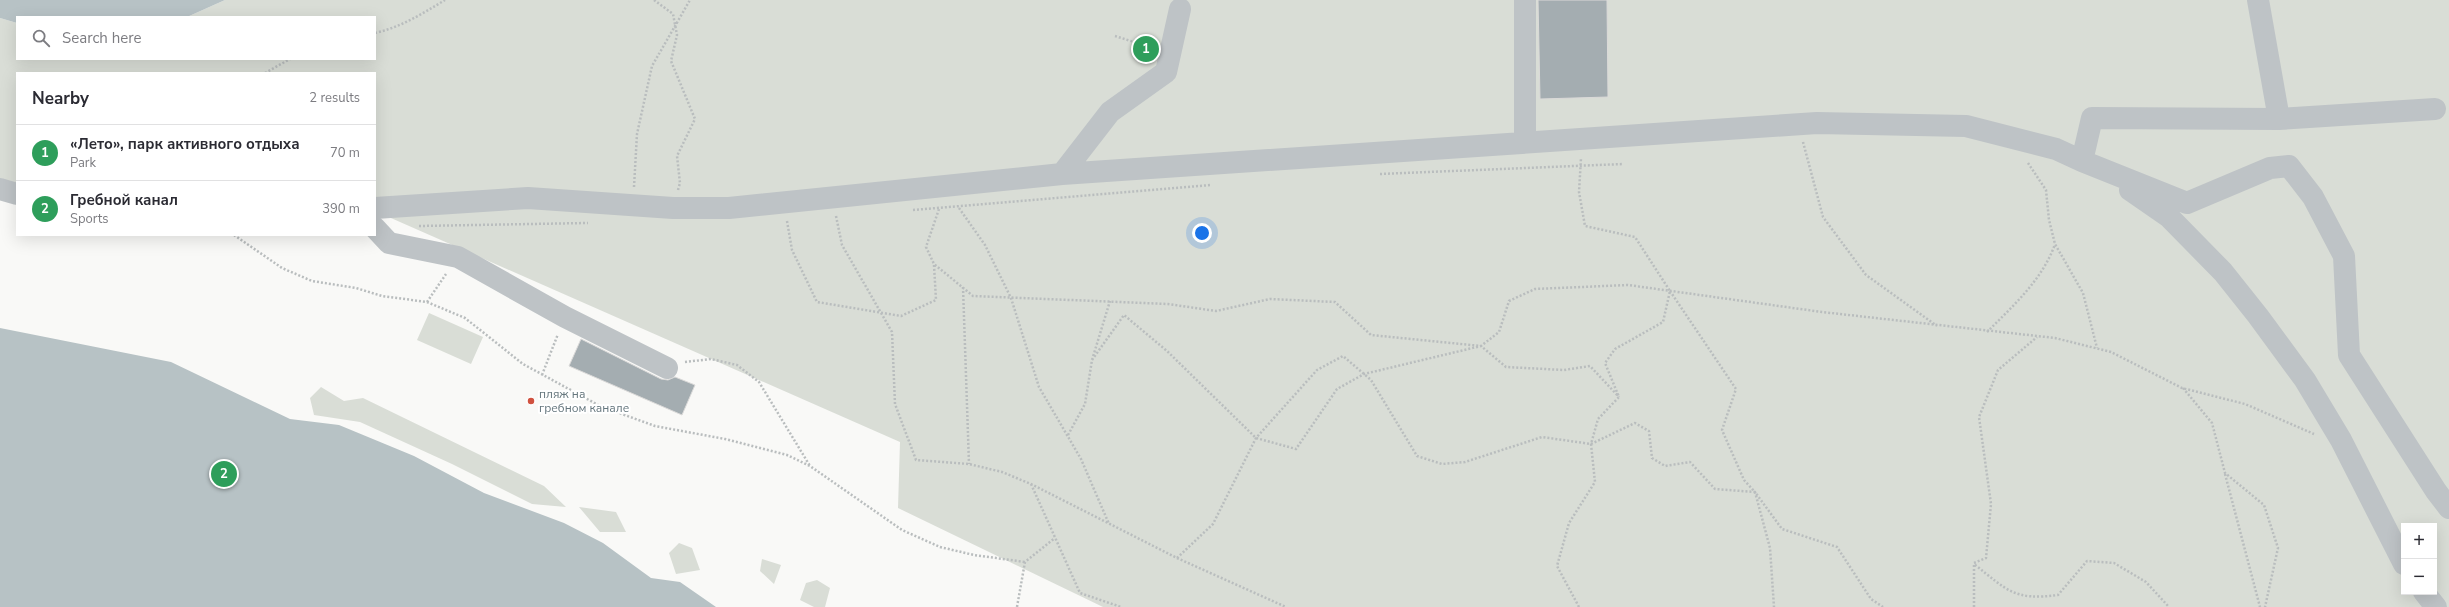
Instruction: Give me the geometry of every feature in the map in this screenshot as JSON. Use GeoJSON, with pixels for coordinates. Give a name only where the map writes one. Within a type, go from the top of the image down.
{"type":"FeatureCollection","features":[{"type":"Feature","properties":{"kind":"street"},"geometry":{"type":"LineString","coordinates":[[1525,0],[1525,141]]}},
{"type":"Feature","properties":{"kind":"street"},"geometry":{"type":"LineString","coordinates":[[2258,0],[2279,119]]}},
{"type":"Feature","properties":{"kind":"street"},"geometry":{"type":"LineString","coordinates":[[1062,174],[1110,112],[1166,72],[1180,9]]}},
{"type":"Feature","properties":{"kind":"street"},"geometry":{"type":"LineString","coordinates":[[2082,161],[2092,118],[2279,119],[2435,109]]}},
{"type":"Feature","properties":{"kind":"street"},"geometry":{"type":"LineString","coordinates":[[376,208],[528,198],[673,208],[729,208],[1062,174],[1525,141],[1582,140],[1817,123],[1966,126],[2056,149],[2187,203],[2270,168],[2289,166],[2313,198],[2344,256],[2349,355],[2436,491],[2449,508]]}},
{"type":"Feature","properties":{"kind":"street"},"geometry":{"type":"LineString","coordinates":[[2082,161],[2124,186],[2169,217],[2223,272],[2258,316],[2305,380],[2340,440],[2401,559]]}},
{"type":"Feature","properties":{"kind":"street"},"geometry":{"type":"LineString","coordinates":[[0,189],[16,194]]}},
{"type":"Feature","properties":{"kind":"street"},"geometry":{"type":"LineString","coordinates":[[376,229],[389,243],[458,257],[565,317],[667,368]]}},
{"type":"Feature","properties":{"kind":"street"},"geometry":{"type":"LineString","coordinates":[[2426,595],[2436,607]]}},
{"type":"Feature","properties":{"kind":"path"},"geometry":{"type":"LineString","coordinates":[[376,33],[404,24],[445,0]]}},
{"type":"Feature","properties":{"kind":"path"},"geometry":{"type":"LineString","coordinates":[[654,0],[673,14],[677,35],[671,61],[695,119],[677,156],[680,183],[673,208]]}},
{"type":"Feature","properties":{"kind":"path"},"geometry":{"type":"LineString","coordinates":[[633,206],[637,134],[652,66],[690,0]]}},
{"type":"Feature","properties":{"kind":"path"},"geometry":{"type":"LineString","coordinates":[[1115,36],[1170,54]]}},
{"type":"Feature","properties":{"kind":"path"},"geometry":{"type":"LineString","coordinates":[[267,72],[288,60]]}},
{"type":"Feature","properties":{"kind":"path"},"geometry":{"type":"LineString","coordinates":[[1582,140],[1579,192],[1585,226],[1635,237],[1736,389],[1722,430],[1744,480],[1755,492],[1782,530],[1837,547],[1871,599],[1883,607]]}},
{"type":"Feature","properties":{"kind":"path"},"geometry":{"type":"LineString","coordinates":[[1802,140],[1823,217],[1866,276],[1938,326]]}},
{"type":"Feature","properties":{"kind":"path"},"geometry":{"type":"LineString","coordinates":[[2024,158],[2046,190],[2049,220],[2055,244],[2083,293],[2097,349]]}},
{"type":"Feature","properties":{"kind":"path"},"geometry":{"type":"LineString","coordinates":[[1379,174],[1623,164]]}},
{"type":"Feature","properties":{"kind":"path"},"geometry":{"type":"LineString","coordinates":[[783,203],[792,250],[817,302],[882,315],[901,316],[936,300],[934,264],[926,247],[939,209],[1215,185]]}},
{"type":"Feature","properties":{"kind":"path"},"geometry":{"type":"LineString","coordinates":[[833,198],[842,245],[892,332],[895,404],[916,460],[969,464],[1002,472],[1031,484],[1177,558],[1286,607]]}},
{"type":"Feature","properties":{"kind":"path"},"geometry":{"type":"LineString","coordinates":[[959,208],[985,244],[1011,298],[1039,387],[1081,459],[1110,524]]}},
{"type":"Feature","properties":{"kind":"path"},"geometry":{"type":"LineString","coordinates":[[235,236],[282,268],[312,282],[356,288],[382,296],[427,302],[465,318],[523,364],[600,406],[655,426],[725,439],[780,453],[810,466],[902,530],[940,547],[974,555],[1025,562]]}},
{"type":"Feature","properties":{"kind":"path"},"geometry":{"type":"LineString","coordinates":[[1987,332],[2025,293],[2052,255],[2055,244]]}},
{"type":"Feature","properties":{"kind":"path"},"geometry":{"type":"LineString","coordinates":[[427,302],[458,257]]}},
{"type":"Feature","properties":{"kind":"path"},"geometry":{"type":"LineString","coordinates":[[934,264],[963,286],[973,296],[1168,304],[1216,311],[1270,299],[1335,302],[1371,334],[1481,346],[1506,367],[1564,370],[1590,366],[1619,397]]}},
{"type":"Feature","properties":{"kind":"path"},"geometry":{"type":"LineString","coordinates":[[1092,360],[1124,315],[1167,351],[1256,438],[1296,449],[1337,389],[1364,374],[1481,346],[1499,332],[1509,301],[1535,289],[1628,285],[1938,326],[2037,336],[2097,349],[2110,352],[2182,388],[2245,404],[2318,436]]}},
{"type":"Feature","properties":{"kind":"path"},"geometry":{"type":"LineString","coordinates":[[963,286],[969,464]]}},
{"type":"Feature","properties":{"kind":"path"},"geometry":{"type":"LineString","coordinates":[[1619,397],[1606,363],[1615,349],[1663,322],[1670,291]]}},
{"type":"Feature","properties":{"kind":"path"},"geometry":{"type":"LineString","coordinates":[[1068,435],[1085,404],[1092,360],[1110,301]]}},
{"type":"Feature","properties":{"kind":"path"},"geometry":{"type":"LineString","coordinates":[[542,375],[565,317]]}},
{"type":"Feature","properties":{"kind":"path"},"geometry":{"type":"LineString","coordinates":[[1974,564],[1986,558],[1991,504],[1979,416],[1998,370],[2037,336]]}},
{"type":"Feature","properties":{"kind":"path"},"geometry":{"type":"LineString","coordinates":[[1177,558],[1213,524],[1256,438],[1317,370],[1343,356],[1371,380],[1417,456],[1442,464],[1464,462],[1542,437],[1591,444],[1635,423],[1649,431],[1652,458],[1665,466],[1690,462],[1715,489],[1755,492]]}},
{"type":"Feature","properties":{"kind":"path"},"geometry":{"type":"LineString","coordinates":[[667,368],[691,360],[711,360],[738,365],[759,382],[810,466]]}},
{"type":"Feature","properties":{"kind":"path"},"geometry":{"type":"LineString","coordinates":[[2182,388],[2212,423],[2260,607]]}},
{"type":"Feature","properties":{"kind":"path"},"geometry":{"type":"LineString","coordinates":[[1579,607],[1557,566],[1568,523],[1595,482],[1591,444],[1598,419],[1619,397]]}},
{"type":"Feature","properties":{"kind":"path"},"geometry":{"type":"LineString","coordinates":[[2225,473],[2264,505],[2278,548],[2265,607]]}},
{"type":"Feature","properties":{"kind":"path"},"geometry":{"type":"LineString","coordinates":[[1031,484],[1080,592],[1121,607]]}},
{"type":"Feature","properties":{"kind":"path"},"geometry":{"type":"LineString","coordinates":[[1755,492],[1770,548],[1774,607]]}},
{"type":"Feature","properties":{"kind":"path"},"geometry":{"type":"LineString","coordinates":[[1017,607],[1025,562],[1055,538]]}},
{"type":"Feature","properties":{"kind":"path"},"geometry":{"type":"LineString","coordinates":[[1974,564],[2010,592],[2038,598],[2058,595],[2087,561],[2114,563],[2146,582],[2169,607]]}},
{"type":"Feature","properties":{"kind":"path"},"geometry":{"type":"LineString","coordinates":[[1974,564],[1974,607]]}},
{"type":"Feature","properties":{"kind":"shaded area"},"geometry":{"type":"Polygon","coordinates":[[[0,0],[225,0],[189,16],[16,16],[16,23],[0,18],[0,0]]]}},
{"type":"Feature","properties":{"kind":"shaded area"},"geometry":{"type":"Polygon","coordinates":[[[225,0],[2449,0],[2449,607],[1103,607],[898,508],[900,442],[376,211],[376,72],[16,72],[16,201],[0,198],[0,18],[16,23],[16,60],[376,60],[376,16],[189,16],[225,0]]]}},
{"type":"Feature","properties":{"kind":"shaded area"},"geometry":{"type":"Polygon","coordinates":[[[429,313],[483,337],[471,364],[417,340],[429,313]]]}},
{"type":"Feature","properties":{"kind":"shaded area"},"geometry":{"type":"Polygon","coordinates":[[[0,328],[171,362],[290,419],[339,425],[414,456],[484,493],[564,523],[603,543],[651,578],[680,582],[716,607],[0,607],[0,328]]]}},
{"type":"Feature","properties":{"kind":"shaded area"},"geometry":{"type":"Polygon","coordinates":[[[321,387],[344,401],[363,398],[544,486],[566,507],[532,504],[452,464],[360,422],[314,415],[310,398],[321,387]]]}},
{"type":"Feature","properties":{"kind":"shaded area"},"geometry":{"type":"Polygon","coordinates":[[[579,507],[616,512],[626,532],[600,532],[579,507]]]}},
{"type":"Feature","properties":{"kind":"shaded area"},"geometry":{"type":"Polygon","coordinates":[[[679,543],[692,548],[700,570],[676,574],[669,553],[679,543]]]}},
{"type":"Feature","properties":{"kind":"shaded area"},"geometry":{"type":"Polygon","coordinates":[[[762,559],[781,565],[774,584],[760,571],[762,559]]]}},
{"type":"Feature","properties":{"kind":"shaded area"},"geometry":{"type":"Polygon","coordinates":[[[817,580],[830,588],[825,607],[814,607],[800,600],[806,583],[817,580]]]}},
{"type":"Feature","properties":{"kind":"building"},"geometry":{"type":"Polygon","coordinates":[[[1538,0],[1607,0],[1608,97],[1540,99],[1538,0]]]}},
{"type":"Feature","properties":{"kind":"building"},"geometry":{"type":"Polygon","coordinates":[[[581,339],[661,379],[668,380],[675,377],[695,385],[682,415],[569,366],[581,339]]]}},
{"type":"Feature","properties":{"kind":"place","name":"«Лето», парк активного отдыха"},"geometry":{"type":"Point","coordinates":[1146,49]}},
{"type":"Feature","properties":{"kind":"place","name":"пляж на гребном канале"},"geometry":{"type":"Point","coordinates":[531,401]}},
{"type":"Feature","properties":{"kind":"place","name":"Гребной канал"},"geometry":{"type":"Point","coordinates":[224,474]}}]}
